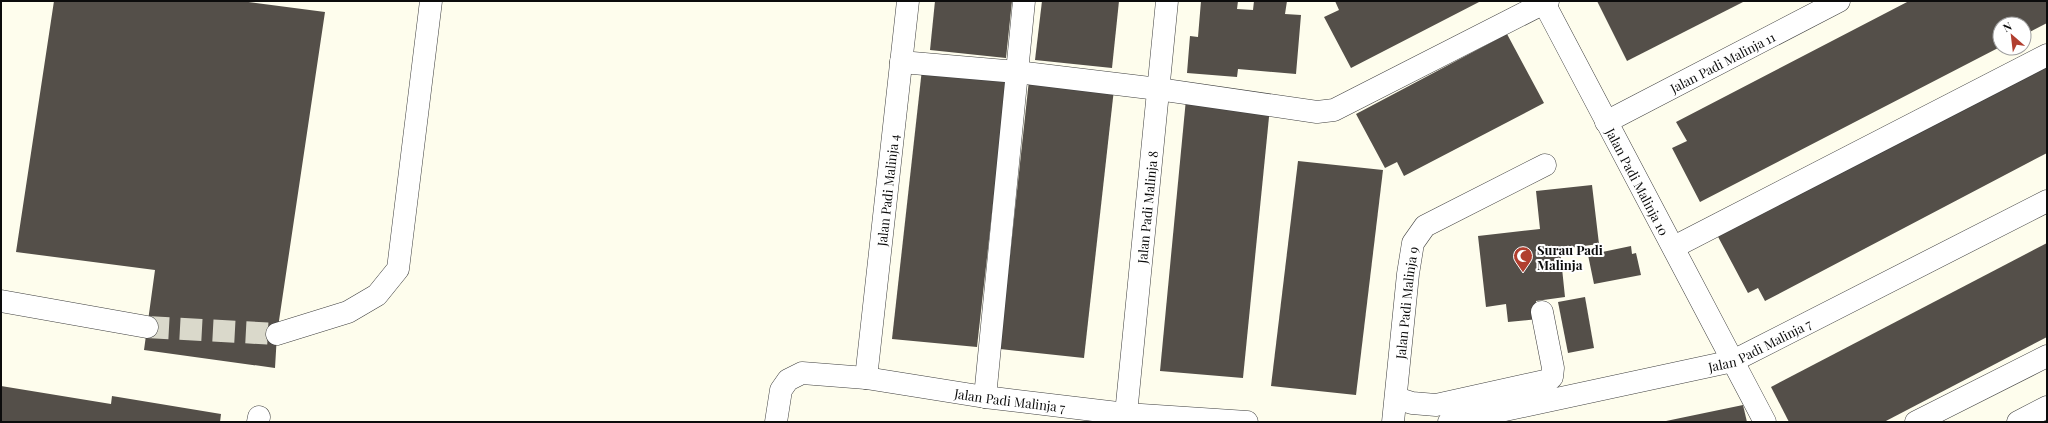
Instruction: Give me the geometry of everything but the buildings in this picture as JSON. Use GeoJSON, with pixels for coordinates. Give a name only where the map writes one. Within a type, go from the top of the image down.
{"type":"FeatureCollection","features":[{"type":"Feature","properties":{"kind":"street"},"geometry":{"type":"LineString","coordinates":[[278,334],[348,312],[377,295],[398,269],[431,1]]}},
{"type":"Feature","properties":{"kind":"street","name":"Jalan Padi Malinja 4"},"geometry":{"type":"LineString","coordinates":[[866,378],[908,1]]}},
{"type":"Feature","properties":{"kind":"street"},"geometry":{"type":"LineString","coordinates":[[985,397],[1024,1]]}},
{"type":"Feature","properties":{"kind":"street","name":"Jalan Padi Malinja 8"},"geometry":{"type":"LineString","coordinates":[[1126,414],[1167,1]]}},
{"type":"Feature","properties":{"kind":"street","name":"Jalan Padi Malinja 11"},"geometry":{"type":"LineString","coordinates":[[1606,122],[1839,1]]}},
{"type":"Feature","properties":{"kind":"street"},"geometry":{"type":"LineString","coordinates":[[901,62],[1017,72],[1158,89],[1317,112],[1334,110],[1545,2]]}},
{"type":"Feature","properties":{"kind":"street","name":"Jalan Padi Malinja 10"},"geometry":{"type":"LineString","coordinates":[[1545,2],[1606,122],[1674,247],[1765,422]]}},
{"type":"Feature","properties":{"kind":"street"},"geometry":{"type":"LineString","coordinates":[[1674,247],[2047,55]]}},
{"type":"Feature","properties":{"kind":"street","name":"Jalan Padi Malinja 9"},"geometry":{"type":"LineString","coordinates":[[1393,422],[1408,274],[1413,243],[1425,226],[1545,165]]}},
{"type":"Feature","properties":{"kind":"street","name":"Jalan Padi Malinja 7"},"geometry":{"type":"LineString","coordinates":[[1449,422],[1733,361],[2047,202]]}},
{"type":"Feature","properties":{"kind":"street"},"geometry":{"type":"LineString","coordinates":[[1,302],[147,327]]}},
{"type":"Feature","properties":{"kind":"street"},"geometry":{"type":"LineString","coordinates":[[1396,398],[1412,403],[1436,405],[1549,380],[1552,377],[1553,368],[1542,312]]}},
{"type":"Feature","properties":{"kind":"street"},"geometry":{"type":"LineString","coordinates":[[1916,422],[2047,356]]}},
{"type":"Feature","properties":{"kind":"street","name":"Jalan Padi Malinja 7"},"geometry":{"type":"LineString","coordinates":[[776,422],[781,390],[788,380],[802,373],[866,378],[985,397],[1126,414],[1247,422]]}},
{"type":"Feature","properties":{"kind":"street"},"geometry":{"type":"LineString","coordinates":[[2018,422],[2047,407]]}},
{"type":"Feature","properties":{"kind":"tunnel"},"geometry":{"type":"LineString","coordinates":[[147,327],[277,334]]}},
{"type":"Feature","properties":{"kind":"place","name":"Surau Padi Malinja"},"geometry":{"type":"Point","coordinates":[1523,273]}}]}
